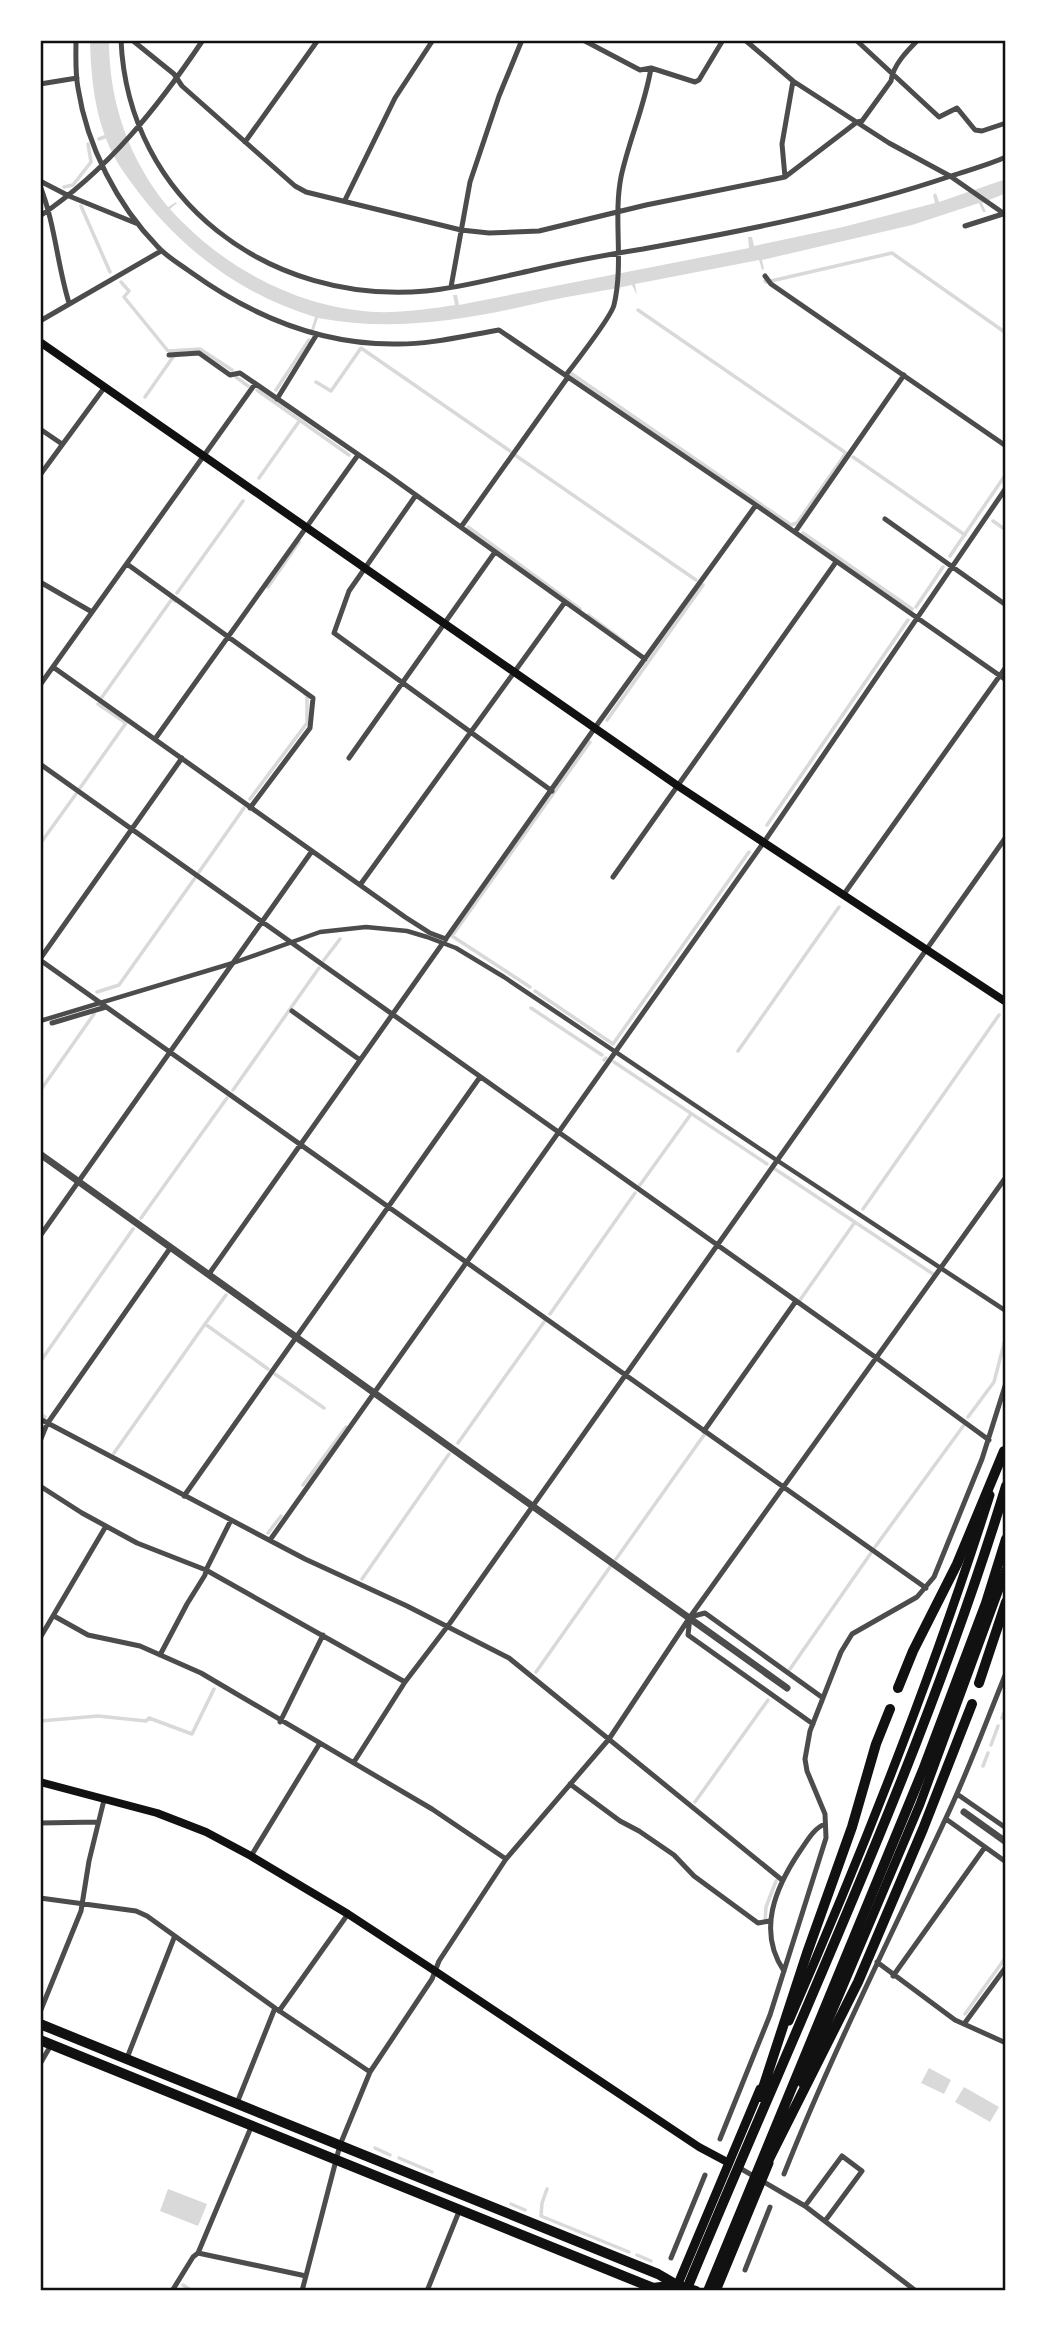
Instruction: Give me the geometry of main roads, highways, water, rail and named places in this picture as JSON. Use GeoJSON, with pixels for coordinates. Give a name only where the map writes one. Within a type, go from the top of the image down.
{"type":"FeatureCollection","features":[{"type":"Feature","properties":{"kind":"highway"},"geometry":{"type":"LineString","coordinates":[[898,1688],[957,1564],[1005,1449]]}},
{"type":"Feature","properties":{"kind":"highway"},"geometry":{"type":"LineString","coordinates":[[679,2289],[875,1842],[971,1596],[1006,1486]]}},
{"type":"Feature","properties":{"kind":"highway"},"geometry":{"type":"LineString","coordinates":[[708,2291],[923,1770],[986,1603],[1006,1539]]}},
{"type":"Feature","properties":{"kind":"highway"},"geometry":{"type":"LineString","coordinates":[[979,1683],[1006,1602]]}},
{"type":"Feature","properties":{"kind":"highway"},"geometry":{"type":"LineString","coordinates":[[708,2291],[756,2183],[841,2020],[923,1829],[972,1704]]}},
{"type":"Feature","properties":{"kind":"highway"},"geometry":{"type":"LineString","coordinates":[[734,2161],[890,1709]]}},
{"type":"Feature","properties":{"kind":"highway"},"geometry":{"type":"LineString","coordinates":[[40,2024],[649,2270],[679,2289]]}},
{"type":"Feature","properties":{"kind":"highway"},"geometry":{"type":"LineString","coordinates":[[40,2040],[653,2288],[696,2291]]}},
{"type":"Feature","properties":{"kind":"main road"},"geometry":{"type":"LineString","coordinates":[[40,342],[678,786],[1006,1002]]}},
{"type":"Feature","properties":{"kind":"main road"},"geometry":{"type":"LineString","coordinates":[[679,2289],[700,2230],[734,2161],[763,2081],[854,1869],[946,1630],[1005,1449]]}},
{"type":"Feature","properties":{"kind":"main road"},"geometry":{"type":"LineString","coordinates":[[716,2291],[920,1804],[1006,1570]]}},
{"type":"Feature","properties":{"kind":"main road"},"geometry":{"type":"LineString","coordinates":[[40,1782],[132,1806],[183,1823],[251,1856],[348,1914],[699,2147],[734,2161]]}},
{"type":"Feature","properties":{"kind":"waterway"},"geometry":{"type":"LineString","coordinates":[[99,139],[107,136],[107,132]]}},
{"type":"Feature","properties":{"kind":"waterway"},"geometry":{"type":"LineString","coordinates":[[64,187],[73,185],[91,162],[88,144]]}},
{"type":"Feature","properties":{"kind":"waterway"},"geometry":{"type":"LineString","coordinates":[[81,206],[110,272]]}},
{"type":"Feature","properties":{"kind":"waterway"},"geometry":{"type":"LineString","coordinates":[[771,281],[892,253],[1006,333]]}},
{"type":"Feature","properties":{"kind":"waterway"},"geometry":{"type":"LineString","coordinates":[[121,282],[129,291],[124,297],[168,351],[200,349],[232,370]]}},
{"type":"Feature","properties":{"kind":"waterway"},"geometry":{"type":"LineString","coordinates":[[572,374],[791,525],[797,523],[846,453],[638,310]]}},
{"type":"Feature","properties":{"kind":"waterway"},"geometry":{"type":"LineString","coordinates":[[276,390],[309,340]]}},
{"type":"Feature","properties":{"kind":"waterway"},"geometry":{"type":"LineString","coordinates":[[316,382],[331,391],[361,348],[510,451]]}},
{"type":"Feature","properties":{"kind":"waterway"},"geometry":{"type":"LineString","coordinates":[[145,397],[173,357]]}},
{"type":"Feature","properties":{"kind":"waterway"},"geometry":{"type":"LineString","coordinates":[[236,377],[248,386]]}},
{"type":"Feature","properties":{"kind":"waterway"},"geometry":{"type":"LineString","coordinates":[[257,390],[349,455]]}},
{"type":"Feature","properties":{"kind":"waterway"},"geometry":{"type":"LineString","coordinates":[[259,478],[300,420]]}},
{"type":"Feature","properties":{"kind":"waterway"},"geometry":{"type":"LineString","coordinates":[[515,455],[696,580]]}},
{"type":"Feature","properties":{"kind":"waterway"},"geometry":{"type":"LineString","coordinates":[[853,457],[965,535]]}},
{"type":"Feature","properties":{"kind":"waterway"},"geometry":{"type":"LineString","coordinates":[[950,556],[1006,474]]}},
{"type":"Feature","properties":{"kind":"waterway"},"geometry":{"type":"LineString","coordinates":[[177,593],[243,501]]}},
{"type":"Feature","properties":{"kind":"waterway"},"geometry":{"type":"LineString","coordinates":[[993,521],[1006,530]]}},
{"type":"Feature","properties":{"kind":"waterway"},"geometry":{"type":"LineString","coordinates":[[468,527],[580,609]]}},
{"type":"Feature","properties":{"kind":"waterway"},"geometry":{"type":"LineString","coordinates":[[803,533],[912,609]]}},
{"type":"Feature","properties":{"kind":"waterway"},"geometry":{"type":"LineString","coordinates":[[268,587],[299,542]]}},
{"type":"Feature","properties":{"kind":"waterway"},"geometry":{"type":"LineString","coordinates":[[916,607],[943,567]]}},
{"type":"Feature","properties":{"kind":"waterway"},"geometry":{"type":"LineString","coordinates":[[607,720],[703,585]]}},
{"type":"Feature","properties":{"kind":"waterway"},"geometry":{"type":"LineString","coordinates":[[102,697],[172,599],[175,601]]}},
{"type":"Feature","properties":{"kind":"waterway"},"geometry":{"type":"LineString","coordinates":[[588,615],[626,643]]}},
{"type":"Feature","properties":{"kind":"waterway"},"geometry":{"type":"LineString","coordinates":[[767,825],[908,620]]}},
{"type":"Feature","properties":{"kind":"waterway"},"geometry":{"type":"LineString","coordinates":[[250,799],[307,723],[305,694]]}},
{"type":"Feature","properties":{"kind":"waterway"},"geometry":{"type":"LineString","coordinates":[[80,788],[126,723],[98,704]]}},
{"type":"Feature","properties":{"kind":"waterway"},"geometry":{"type":"LineString","coordinates":[[530,987],[452,936],[590,742]]}},
{"type":"Feature","properties":{"kind":"waterway"},"geometry":{"type":"LineString","coordinates":[[40,844],[76,794]]}},
{"type":"Feature","properties":{"kind":"waterway"},"geometry":{"type":"LineString","coordinates":[[199,872],[244,808]]}},
{"type":"Feature","properties":{"kind":"waterway"},"geometry":{"type":"LineString","coordinates":[[535,991],[613,1044],[749,852]]}},
{"type":"Feature","properties":{"kind":"waterway"},"geometry":{"type":"LineString","coordinates":[[97,992],[119,985],[195,878]]}},
{"type":"Feature","properties":{"kind":"waterway"},"geometry":{"type":"LineString","coordinates":[[738,1051],[839,907]]}},
{"type":"Feature","properties":{"kind":"waterway"},"geometry":{"type":"LineString","coordinates":[[324,960],[340,939]]}},
{"type":"Feature","properties":{"kind":"waterway"},"geometry":{"type":"LineString","coordinates":[[233,1090],[319,968]]}},
{"type":"Feature","properties":{"kind":"waterway"},"geometry":{"type":"LineString","coordinates":[[531,1008],[602,1055]]}},
{"type":"Feature","properties":{"kind":"waterway"},"geometry":{"type":"LineString","coordinates":[[40,1091],[94,1014]]}},
{"type":"Feature","properties":{"kind":"waterway"},"geometry":{"type":"LineString","coordinates":[[863,1209],[999,1015]]}},
{"type":"Feature","properties":{"kind":"waterway"},"geometry":{"type":"LineString","coordinates":[[614,1062],[767,1164]]}},
{"type":"Feature","properties":{"kind":"waterway"},"geometry":{"type":"LineString","coordinates":[[141,1218],[227,1098]]}},
{"type":"Feature","properties":{"kind":"waterway"},"geometry":{"type":"LineString","coordinates":[[640,1185],[691,1114]]}},
{"type":"Feature","properties":{"kind":"waterway"},"geometry":{"type":"LineString","coordinates":[[775,1169],[933,1274]]}},
{"type":"Feature","properties":{"kind":"waterway"},"geometry":{"type":"LineString","coordinates":[[550,1314],[635,1193]]}},
{"type":"Feature","properties":{"kind":"waterway"},"geometry":{"type":"LineString","coordinates":[[800,1300],[855,1222]]}},
{"type":"Feature","properties":{"kind":"waterway"},"geometry":{"type":"LineString","coordinates":[[40,1362],[133,1229]]}},
{"type":"Feature","properties":{"kind":"waterway"},"geometry":{"type":"LineString","coordinates":[[205,1324],[226,1295]]}},
{"type":"Feature","properties":{"kind":"waterway"},"geometry":{"type":"LineString","coordinates":[[458,1443],[544,1322]]}},
{"type":"Feature","properties":{"kind":"waterway"},"geometry":{"type":"LineString","coordinates":[[114,1453],[205,1324],[268,1369]]}},
{"type":"Feature","properties":{"kind":"waterway"},"geometry":{"type":"LineString","coordinates":[[968,1417],[994,1382],[1006,1336]]}},
{"type":"Feature","properties":{"kind":"waterway"},"geometry":{"type":"LineString","coordinates":[[275,1374],[324,1408]]}},
{"type":"Feature","properties":{"kind":"waterway"},"geometry":{"type":"LineString","coordinates":[[40,1414],[45,1417]]}},
{"type":"Feature","properties":{"kind":"waterway"},"geometry":{"type":"LineString","coordinates":[[875,1547],[964,1425]]}},
{"type":"Feature","properties":{"kind":"waterway"},"geometry":{"type":"LineString","coordinates":[[303,1485],[346,1427]]}},
{"type":"Feature","properties":{"kind":"waterway"},"geometry":{"type":"LineString","coordinates":[[616,1559],[704,1435]]}},
{"type":"Feature","properties":{"kind":"waterway"},"geometry":{"type":"LineString","coordinates":[[362,1579],[449,1454]]}},
{"type":"Feature","properties":{"kind":"waterway"},"geometry":{"type":"LineString","coordinates":[[268,1533],[281,1516]]}},
{"type":"Feature","properties":{"kind":"waterway"},"geometry":{"type":"LineString","coordinates":[[790,1669],[871,1553]]}},
{"type":"Feature","properties":{"kind":"waterway"},"geometry":{"type":"LineString","coordinates":[[536,1672],[610,1567]]}},
{"type":"Feature","properties":{"kind":"waterway"},"geometry":{"type":"LineString","coordinates":[[40,1721],[98,1716],[146,1721],[149,1718],[192,1734],[214,1689]]}},
{"type":"Feature","properties":{"kind":"waterway"},"geometry":{"type":"LineString","coordinates":[[695,1802],[768,1700]]}},
{"type":"Feature","properties":{"kind":"waterway"},"geometry":{"type":"LineString","coordinates":[[1002,1718],[1006,1707]]}},
{"type":"Feature","properties":{"kind":"waterway"},"geometry":{"type":"LineString","coordinates":[[991,1745],[998,1726]]}},
{"type":"Feature","properties":{"kind":"waterway"},"geometry":{"type":"LineString","coordinates":[[983,1766],[988,1753]]}},
{"type":"Feature","properties":{"kind":"waterway"},"geometry":{"type":"LineString","coordinates":[[765,1922],[766,1907],[776,1881]]}},
{"type":"Feature","properties":{"kind":"waterway"},"geometry":{"type":"LineString","coordinates":[[965,2014],[1006,1957]]}},
{"type":"Feature","properties":{"kind":"waterway"},"geometry":{"type":"LineString","coordinates":[[375,2148],[390,2155]]}},
{"type":"Feature","properties":{"kind":"waterway"},"geometry":{"type":"LineString","coordinates":[[399,2158],[432,2172]]}},
{"type":"Feature","properties":{"kind":"waterway"},"geometry":{"type":"LineString","coordinates":[[547,2189],[541,2216],[629,2252]]}},
{"type":"Feature","properties":{"kind":"waterway"},"geometry":{"type":"LineString","coordinates":[[511,2204],[525,2210]]}},
{"type":"Feature","properties":{"kind":"waterway"},"geometry":{"type":"LineString","coordinates":[[637,2255],[651,2261]]}},
{"type":"Feature","properties":{"kind":"waterway"},"geometry":{"type":"LineString","coordinates":[[183,2285],[192,2291]]}}]}
